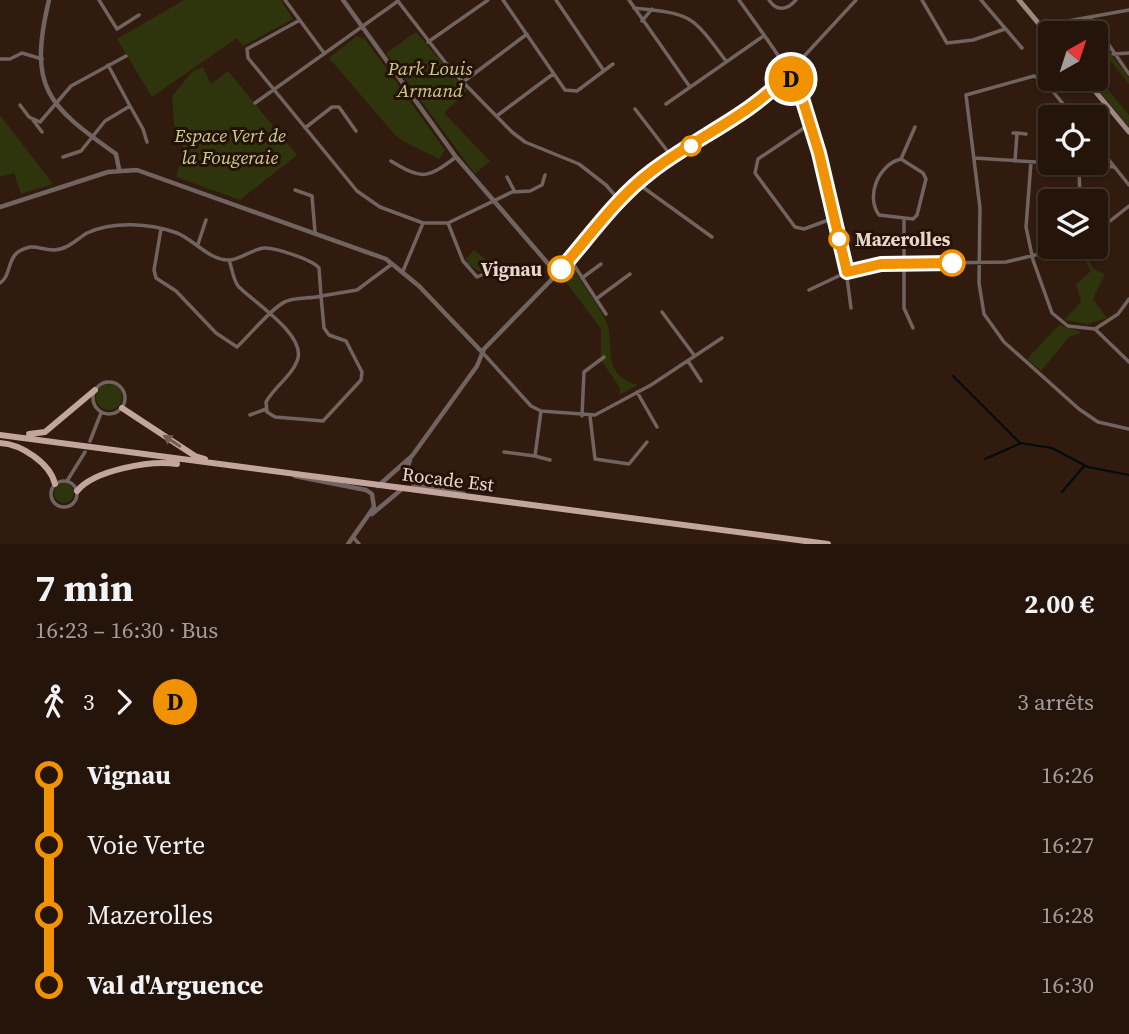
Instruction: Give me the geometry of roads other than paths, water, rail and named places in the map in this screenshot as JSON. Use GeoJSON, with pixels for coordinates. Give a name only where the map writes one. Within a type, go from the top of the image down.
{"type":"FeatureCollection","features":[{"type":"Feature","properties":{"kind":"main road"},"geometry":{"type":"LineString","coordinates":[[1019,0],[1038,24]]}},
{"type":"Feature","properties":{"kind":"main road"},"geometry":{"type":"LineString","coordinates":[[1095,91],[1129,132]]}},
{"type":"Feature","properties":{"kind":"main road"},"geometry":{"type":"LineString","coordinates":[[0,434],[42,433],[95,390]]}},
{"type":"Feature","properties":{"kind":"main road"},"geometry":{"type":"LineString","coordinates":[[122,408],[198,458],[286,474]]}},
{"type":"Feature","properties":{"kind":"main road","name":"Rocade Est"},"geometry":{"type":"LineString","coordinates":[[0,434],[230,467],[828,544]]}},
{"type":"Feature","properties":{"kind":"main road"},"geometry":{"type":"LineString","coordinates":[[0,442],[16,445],[24,450],[52,475],[55,484]]}},
{"type":"Feature","properties":{"kind":"main road","name":"Rocade Est"},"geometry":{"type":"LineString","coordinates":[[0,442],[64,443]]}},
{"type":"Feature","properties":{"kind":"main road"},"geometry":{"type":"LineString","coordinates":[[75,488],[95,478],[144,465],[172,463],[230,467]]}},
{"type":"Feature","properties":{"kind":"street"},"geometry":{"type":"LineString","coordinates":[[49,0],[42,80],[63,114],[116,154],[119,170]]}},
{"type":"Feature","properties":{"kind":"street"},"geometry":{"type":"LineString","coordinates":[[99,0],[117,29],[139,15]]}},
{"type":"Feature","properties":{"kind":"street"},"geometry":{"type":"LineString","coordinates":[[285,0],[324,53]]}},
{"type":"Feature","properties":{"kind":"street"},"geometry":{"type":"LineString","coordinates":[[343,0],[456,156],[557,274]]}},
{"type":"Feature","properties":{"kind":"street"},"geometry":{"type":"LineString","coordinates":[[255,103],[398,0],[428,42],[463,82],[525,142],[579,164],[606,185],[619,200]]}},
{"type":"Feature","properties":{"kind":"street"},"geometry":{"type":"LineString","coordinates":[[428,42],[488,0]]}},
{"type":"Feature","properties":{"kind":"street"},"geometry":{"type":"LineString","coordinates":[[503,0],[565,90],[577,91],[613,64]]}},
{"type":"Feature","properties":{"kind":"street"},"geometry":{"type":"LineString","coordinates":[[556,0],[604,71]]}},
{"type":"Feature","properties":{"kind":"street"},"geometry":{"type":"LineString","coordinates":[[629,0],[690,87]]}},
{"type":"Feature","properties":{"kind":"street"},"geometry":{"type":"LineString","coordinates":[[738,0],[802,98],[847,272],[850,308]]}},
{"type":"Feature","properties":{"kind":"street"},"geometry":{"type":"LineString","coordinates":[[769,0],[781,9],[791,6],[796,0]]}},
{"type":"Feature","properties":{"kind":"street"},"geometry":{"type":"LineString","coordinates":[[378,486],[412,456],[477,366],[482,352],[557,274],[619,200],[637,183],[672,158],[756,103],[788,74],[856,0]]}},
{"type":"Feature","properties":{"kind":"street"},"geometry":{"type":"LineString","coordinates":[[922,0],[947,43],[973,40],[1005,29]]}},
{"type":"Feature","properties":{"kind":"street"},"geometry":{"type":"LineString","coordinates":[[981,0],[1022,48]]}},
{"type":"Feature","properties":{"kind":"street"},"geometry":{"type":"LineString","coordinates":[[634,8],[680,13],[692,18],[726,61]]}},
{"type":"Feature","properties":{"kind":"street"},"geometry":{"type":"LineString","coordinates":[[642,20],[652,9]]}},
{"type":"Feature","properties":{"kind":"street"},"geometry":{"type":"LineString","coordinates":[[1076,21],[1129,10]]}},
{"type":"Feature","properties":{"kind":"street"},"geometry":{"type":"LineString","coordinates":[[1091,19],[1129,74]]}},
{"type":"Feature","properties":{"kind":"street"},"geometry":{"type":"LineString","coordinates":[[300,20],[247,49],[248,58],[357,191],[380,207],[423,223],[447,222],[463,217],[486,202],[493,202],[515,192],[530,191],[542,185],[545,174]]}},
{"type":"Feature","properties":{"kind":"street"},"geometry":{"type":"LineString","coordinates":[[463,82],[527,34]]}},
{"type":"Feature","properties":{"kind":"street"},"geometry":{"type":"LineString","coordinates":[[666,104],[763,37]]}},
{"type":"Feature","properties":{"kind":"street"},"geometry":{"type":"LineString","coordinates":[[0,59],[10,59],[22,53],[42,59]]}},
{"type":"Feature","properties":{"kind":"street"},"geometry":{"type":"LineString","coordinates":[[1113,54],[1129,53]]}},
{"type":"Feature","properties":{"kind":"street"},"geometry":{"type":"LineString","coordinates":[[33,120],[40,122],[71,86],[126,55]]}},
{"type":"Feature","properties":{"kind":"street"},"geometry":{"type":"LineString","coordinates":[[108,65],[143,129],[147,142]]}},
{"type":"Feature","properties":{"kind":"street"},"geometry":{"type":"LineString","coordinates":[[498,115],[554,74]]}},
{"type":"Feature","properties":{"kind":"street"},"geometry":{"type":"LineString","coordinates":[[1064,105],[1045,82],[1034,76],[971,92],[964,101],[979,208],[981,301],[984,314],[1004,342],[1079,409],[1098,422],[1129,429]]}},
{"type":"Feature","properties":{"kind":"street"},"geometry":{"type":"LineString","coordinates":[[20,105],[42,132]]}},
{"type":"Feature","properties":{"kind":"street"},"geometry":{"type":"LineString","coordinates":[[63,157],[80,151],[104,121],[130,107]]}},
{"type":"Feature","properties":{"kind":"street"},"geometry":{"type":"LineString","coordinates":[[305,128],[332,107],[340,107],[356,131]]}},
{"type":"Feature","properties":{"kind":"street"},"geometry":{"type":"LineString","coordinates":[[635,109],[672,158]]}},
{"type":"Feature","properties":{"kind":"street"},"geometry":{"type":"LineString","coordinates":[[810,124],[758,159],[755,173],[795,227],[804,229],[834,218]]}},
{"type":"Feature","properties":{"kind":"street"},"geometry":{"type":"LineString","coordinates":[[901,159],[915,127]]}},
{"type":"Feature","properties":{"kind":"street"},"geometry":{"type":"LineString","coordinates":[[1015,161],[1015,133],[1026,134]]}},
{"type":"Feature","properties":{"kind":"street"},"geometry":{"type":"LineString","coordinates":[[391,161],[415,175],[423,175],[430,174],[456,156]]}},
{"type":"Feature","properties":{"kind":"street"},"geometry":{"type":"LineString","coordinates":[[974,158],[1038,163]]}},
{"type":"Feature","properties":{"kind":"street"},"geometry":{"type":"LineString","coordinates":[[901,159],[923,173],[926,179],[917,215],[904,219],[879,215],[872,192],[890,162],[901,159]]}},
{"type":"Feature","properties":{"kind":"street"},"geometry":{"type":"LineString","coordinates":[[1108,159],[1129,185]]}},
{"type":"Feature","properties":{"kind":"street"},"geometry":{"type":"LineString","coordinates":[[1031,162],[1026,227],[1032,257],[1052,313],[1068,326],[1095,329],[1129,362]]}},
{"type":"Feature","properties":{"kind":"street"},"geometry":{"type":"LineString","coordinates":[[1108,167],[1114,167]]}},
{"type":"Feature","properties":{"kind":"street"},"geometry":{"type":"LineString","coordinates":[[0,207],[119,170],[137,170],[378,255],[403,271],[482,352],[524,400],[541,411],[590,416],[636,392],[722,338]]}},
{"type":"Feature","properties":{"kind":"street"},"geometry":{"type":"LineString","coordinates":[[507,177],[515,192]]}},
{"type":"Feature","properties":{"kind":"street"},"geometry":{"type":"LineString","coordinates":[[637,183],[712,237]]}},
{"type":"Feature","properties":{"kind":"street"},"geometry":{"type":"LineString","coordinates":[[295,190],[312,196],[315,232]]}},
{"type":"Feature","properties":{"kind":"street"},"geometry":{"type":"LineString","coordinates":[[1108,223],[1129,206]]}},
{"type":"Feature","properties":{"kind":"street"},"geometry":{"type":"LineString","coordinates":[[904,219],[904,308],[913,328]]}},
{"type":"Feature","properties":{"kind":"street"},"geometry":{"type":"LineString","coordinates":[[198,244],[206,220]]}},
{"type":"Feature","properties":{"kind":"street"},"geometry":{"type":"LineString","coordinates":[[447,222],[463,261],[477,278],[495,269]]}},
{"type":"Feature","properties":{"kind":"street"},"geometry":{"type":"LineString","coordinates":[[403,271],[423,223]]}},
{"type":"Feature","properties":{"kind":"street"},"geometry":{"type":"LineString","coordinates":[[0,284],[16,254],[37,245],[53,250],[114,225],[176,232],[212,255],[229,260],[265,248],[309,261],[318,268],[324,328],[329,335],[346,341],[362,372],[361,380],[323,421],[275,417],[266,409]]}},
{"type":"Feature","properties":{"kind":"street"},"geometry":{"type":"LineString","coordinates":[[161,229],[154,270],[156,278],[185,300],[216,333],[237,347],[286,301],[357,290],[393,264]]}},
{"type":"Feature","properties":{"kind":"street"},"geometry":{"type":"LineString","coordinates":[[809,290],[847,272],[903,262],[980,262],[1038,255]]}},
{"type":"Feature","properties":{"kind":"street"},"geometry":{"type":"LineString","coordinates":[[570,259],[606,314]]}},
{"type":"Feature","properties":{"kind":"street"},"geometry":{"type":"LineString","coordinates":[[229,260],[236,283],[293,337],[298,359],[269,397],[266,409]]}},
{"type":"Feature","properties":{"kind":"street"},"geometry":{"type":"LineString","coordinates":[[582,278],[601,264]]}},
{"type":"Feature","properties":{"kind":"street"},"geometry":{"type":"LineString","coordinates":[[596,299],[630,274]]}},
{"type":"Feature","properties":{"kind":"street"},"geometry":{"type":"LineString","coordinates":[[1095,329],[1118,314],[1129,299]]}},
{"type":"Feature","properties":{"kind":"street"},"geometry":{"type":"LineString","coordinates":[[662,312],[695,356]]}},
{"type":"Feature","properties":{"kind":"street"},"geometry":{"type":"LineString","coordinates":[[582,416],[584,372],[604,357]]}},
{"type":"Feature","properties":{"kind":"street"},"geometry":{"type":"LineString","coordinates":[[688,361],[701,381]]}},
{"type":"Feature","properties":{"kind":"street"},"geometry":{"type":"LineString","coordinates":[[90,441],[100,423],[108,415],[122,408],[125,398],[118,384],[106,382],[95,390],[93,402],[101,413],[108,415]]}},
{"type":"Feature","properties":{"kind":"street"},"geometry":{"type":"LineString","coordinates":[[636,392],[657,427]]}},
{"type":"Feature","properties":{"kind":"street"},"geometry":{"type":"LineString","coordinates":[[250,415],[266,409]]}},
{"type":"Feature","properties":{"kind":"street"},"geometry":{"type":"LineString","coordinates":[[535,456],[541,411]]}},
{"type":"Feature","properties":{"kind":"street"},"geometry":{"type":"LineString","coordinates":[[100,423],[101,413]]}},
{"type":"Feature","properties":{"kind":"street"},"geometry":{"type":"LineString","coordinates":[[590,416],[596,442],[595,459],[629,464],[647,442]]}},
{"type":"Feature","properties":{"kind":"street"},"geometry":{"type":"LineString","coordinates":[[503,452],[514,451],[550,460]]}},
{"type":"Feature","properties":{"kind":"street"},"geometry":{"type":"LineString","coordinates":[[74,474],[73,504],[60,506],[51,497],[55,484],[67,481],[74,474],[85,452]]}},
{"type":"Feature","properties":{"kind":"street"},"geometry":{"type":"LineString","coordinates":[[412,456],[406,472],[413,484],[484,499]]}},
{"type":"Feature","properties":{"kind":"street"},"geometry":{"type":"LineString","coordinates":[[286,474],[366,490],[374,501],[368,516],[348,544]]}},
{"type":"Feature","properties":{"kind":"street"},"geometry":{"type":"LineString","coordinates":[[67,481],[75,488]]}},
{"type":"Feature","properties":{"kind":"street"},"geometry":{"type":"LineString","coordinates":[[368,516],[402,489]]}},
{"type":"Feature","properties":{"kind":"street"},"geometry":{"type":"LineString","coordinates":[[353,537],[359,544]]}},
{"type":"Feature","properties":{"kind":"waterway"},"geometry":{"type":"LineString","coordinates":[[953,376],[1020,443],[1052,448],[1088,467],[1129,475]]}},
{"type":"Feature","properties":{"kind":"waterway"},"geometry":{"type":"LineString","coordinates":[[985,459],[1019,444]]}},
{"type":"Feature","properties":{"kind":"waterway"},"geometry":{"type":"LineString","coordinates":[[1062,492],[1084,466]]}},
{"type":"Feature","properties":{"kind":"place","name":"Mazerolles"},"geometry":{"type":"Point","coordinates":[839,239]}},
{"type":"Feature","properties":{"kind":"place","name":"Vignau"},"geometry":{"type":"Point","coordinates":[561,269]}},
{"type":"Feature","properties":{"kind":"park label","name":"Park Louis Armand"},"geometry":{"type":"Point","coordinates":[430,79]}},
{"type":"Feature","properties":{"kind":"park label","name":"Espace Vert de la Fougeraie"},"geometry":{"type":"Point","coordinates":[230,146]}}]}
